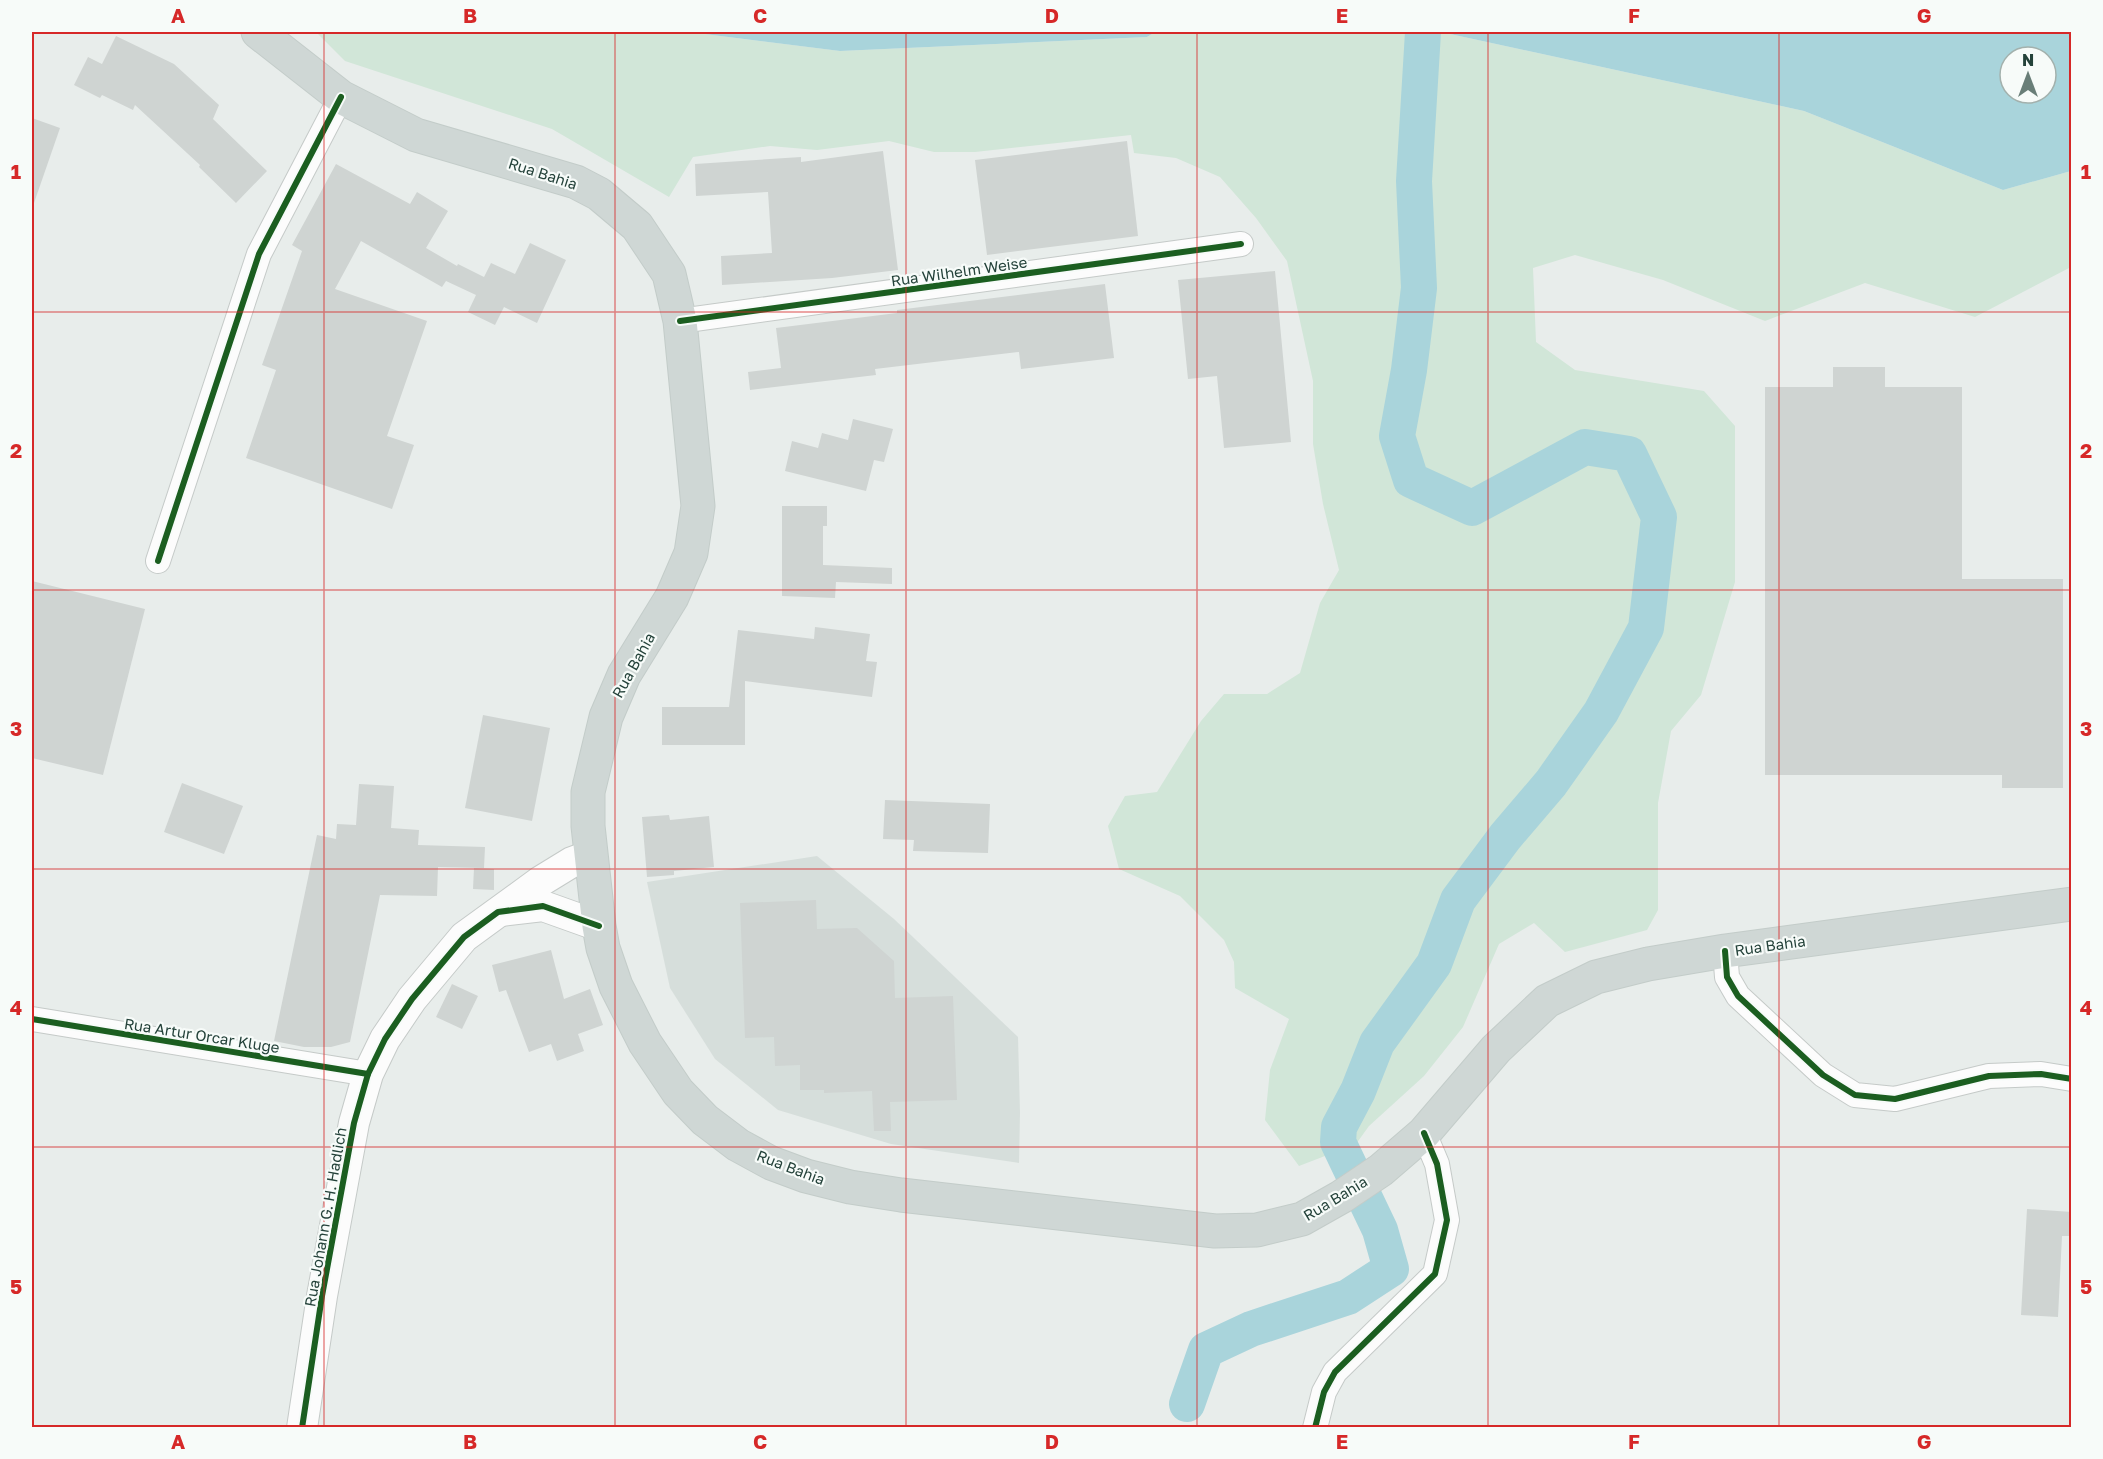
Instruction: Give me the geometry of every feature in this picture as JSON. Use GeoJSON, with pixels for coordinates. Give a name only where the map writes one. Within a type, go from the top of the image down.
{"type":"FeatureCollection","features":[{"type":"Feature","properties":{"kind":"main road","name":"Rua Bahia"},"geometry":{"type":"LineString","coordinates":[[258,32],[341,98],[416,135],[576,182],[599,194],[637,226],[669,274],[680,321],[698,506],[691,553],[672,597],[624,675],[606,717],[588,792],[591,855],[603,948],[616,986],[645,1043],[678,1092],[705,1120],[738,1145],[771,1163],[806,1176],[850,1187],[901,1195],[1215,1231],[1257,1230],[1302,1219],[1341,1197],[1381,1170],[1424,1133],[1496,1049],[1547,1001],[1596,977],[1647,964],[1725,951],[2072,904]]}},
{"type":"Feature","properties":{"kind":"street"},"geometry":{"type":"LineString","coordinates":[[158,561],[260,254],[341,98]]}},
{"type":"Feature","properties":{"kind":"street","name":"Rua Wilhelm Weise"},"geometry":{"type":"LineString","coordinates":[[680,321],[1241,244]]}},
{"type":"Feature","properties":{"kind":"street","name":"Rua Johann G. H. Hadlich"},"geometry":{"type":"LineString","coordinates":[[302,1428],[322,1296],[354,1123],[368,1074],[385,1039],[412,999],[464,937],[498,912],[542,894],[572,862],[591,855]]}},
{"type":"Feature","properties":{"kind":"street","name":"Rua Johann G. H. Hadlich"},"geometry":{"type":"LineString","coordinates":[[542,894],[600,926]]}},
{"type":"Feature","properties":{"kind":"street"},"geometry":{"type":"LineString","coordinates":[[1725,951],[1727,977],[1738,996],[1823,1075],[1855,1095],[1895,1099],[1989,1076],[2041,1074],[2072,1079]]}},
{"type":"Feature","properties":{"kind":"street","name":"Rua Artur Orcar Kluge"},"geometry":{"type":"LineString","coordinates":[[32,1019],[368,1074]]}},
{"type":"Feature","properties":{"kind":"street"},"geometry":{"type":"LineString","coordinates":[[1315,1428],[1324,1392],[1335,1372],[1435,1274],[1447,1220],[1437,1164],[1424,1133]]}},
{"type":"Feature","properties":{"kind":"shaded area"},"geometry":{"type":"Polygon","coordinates":[[[817,856],[894,919],[1018,1037],[1019,1163],[891,1144],[778,1110],[715,1059],[670,988],[647,882],[817,856]]]}},
{"type":"Feature","properties":{"kind":"green space"},"geometry":{"type":"Polygon","coordinates":[[[316,32],[689,32],[840,51],[1147,37],[1155,32],[1441,32],[1804,111],[2003,190],[2071,171],[2071,267],[1975,317],[1865,283],[1765,321],[1663,280],[1575,255],[1533,268],[1536,342],[1575,370],[1704,391],[1735,426],[1735,582],[1701,695],[1671,731],[1658,803],[1658,910],[1647,930],[1565,952],[1534,923],[1499,944],[1463,1027],[1424,1076],[1369,1126],[1356,1144],[1299,1166],[1265,1120],[1270,1070],[1289,1019],[1235,988],[1234,962],[1224,940],[1180,896],[1119,869],[1108,826],[1125,796],[1157,792],[1201,721],[1224,694],[1267,694],[1300,673],[1320,603],[1339,570],[1323,504],[1313,444],[1313,381],[1287,261],[1256,218],[1220,177],[1176,158],[1134,153],[1131,135],[975,152],[934,152],[889,141],[817,150],[770,146],[693,157],[669,197],[552,129],[345,61],[316,32]]]}},
{"type":"Feature","properties":{"kind":"water"},"geometry":{"type":"Polygon","coordinates":[[[689,32],[1155,32],[1147,37],[840,51],[689,32]]]}},
{"type":"Feature","properties":{"kind":"water"},"geometry":{"type":"Polygon","coordinates":[[[1441,32],[2071,32],[2071,171],[2003,190],[1804,111],[1441,32]]]}},
{"type":"Feature","properties":{"kind":"building"},"geometry":{"type":"Polygon","coordinates":[[[116,36],[174,64],[219,105],[213,119],[267,171],[236,203],[199,167],[200,165],[135,105],[133,110],[102,95],[100,98],[74,85],[88,57],[102,64],[116,36]]]}},
{"type":"Feature","properties":{"kind":"building"},"geometry":{"type":"Polygon","coordinates":[[[32,118],[60,128],[34,203],[32,202],[32,118]]]}},
{"type":"Feature","properties":{"kind":"building"},"geometry":{"type":"Polygon","coordinates":[[[1127,141],[1138,236],[987,255],[975,160],[1127,141]]]}},
{"type":"Feature","properties":{"kind":"building"},"geometry":{"type":"Polygon","coordinates":[[[883,151],[898,270],[832,278],[722,285],[721,256],[772,253],[768,192],[696,196],[695,164],[801,157],[801,162],[883,151]]]}},
{"type":"Feature","properties":{"kind":"building"},"geometry":{"type":"Polygon","coordinates":[[[336,164],[410,204],[417,192],[448,211],[426,248],[457,266],[458,264],[484,277],[491,263],[515,274],[530,243],[566,260],[537,323],[504,307],[495,325],[468,312],[476,295],[446,281],[442,287],[361,241],[335,289],[427,321],[387,436],[414,445],[392,509],[246,458],[276,370],[262,365],[302,251],[292,245],[336,164]]]}},
{"type":"Feature","properties":{"kind":"building"},"geometry":{"type":"Polygon","coordinates":[[[1275,271],[1291,442],[1224,448],[1217,376],[1188,379],[1178,280],[1275,271]]]}},
{"type":"Feature","properties":{"kind":"building"},"geometry":{"type":"Polygon","coordinates":[[[1105,284],[1114,358],[1021,369],[1019,352],[875,369],[876,375],[750,390],[748,372],[781,368],[776,328],[897,313],[897,310],[1105,284]]]}},
{"type":"Feature","properties":{"kind":"building"},"geometry":{"type":"Polygon","coordinates":[[[1833,367],[1885,367],[1885,387],[1962,387],[1962,579],[2063,579],[2063,788],[2002,788],[2002,775],[1765,775],[1765,387],[1833,387],[1833,367]]]}},
{"type":"Feature","properties":{"kind":"building"},"geometry":{"type":"Polygon","coordinates":[[[853,419],[893,429],[884,462],[874,460],[866,491],[785,471],[792,441],[818,448],[822,433],[848,440],[853,419]]]}},
{"type":"Feature","properties":{"kind":"building"},"geometry":{"type":"Polygon","coordinates":[[[782,506],[827,506],[827,526],[823,526],[823,565],[892,568],[892,584],[836,582],[835,598],[782,596],[782,506]]]}},
{"type":"Feature","properties":{"kind":"building"},"geometry":{"type":"Polygon","coordinates":[[[32,581],[145,609],[103,775],[32,758],[32,581]]]}},
{"type":"Feature","properties":{"kind":"building"},"geometry":{"type":"Polygon","coordinates":[[[815,627],[870,634],[866,661],[877,662],[872,697],[745,681],[745,745],[662,745],[662,707],[729,707],[738,630],[814,639],[815,627]]]}},
{"type":"Feature","properties":{"kind":"building"},"geometry":{"type":"Polygon","coordinates":[[[483,715],[550,728],[532,821],[465,808],[483,715]]]}},
{"type":"Feature","properties":{"kind":"building"},"geometry":{"type":"Polygon","coordinates":[[[182,783],[243,806],[224,854],[164,832],[182,783]]]}},
{"type":"Feature","properties":{"kind":"building"},"geometry":{"type":"Polygon","coordinates":[[[359,784],[394,786],[391,828],[419,830],[418,845],[485,847],[484,868],[438,867],[437,896],[380,895],[350,1042],[331,1047],[304,1047],[274,1041],[317,835],[336,839],[337,824],[356,825],[359,784]]]}},
{"type":"Feature","properties":{"kind":"building"},"geometry":{"type":"Polygon","coordinates":[[[885,800],[990,804],[988,853],[913,851],[914,840],[883,839],[885,800]]]}},
{"type":"Feature","properties":{"kind":"building"},"geometry":{"type":"Polygon","coordinates":[[[669,815],[670,820],[709,816],[714,867],[674,871],[674,875],[647,877],[642,817],[669,815]]]}},
{"type":"Feature","properties":{"kind":"building"},"geometry":{"type":"Polygon","coordinates":[[[474,868],[494,869],[494,890],[473,889],[474,868]]]}},
{"type":"Feature","properties":{"kind":"building"},"geometry":{"type":"Polygon","coordinates":[[[816,900],[817,929],[857,928],[894,961],[895,998],[953,996],[957,1100],[890,1102],[891,1131],[874,1131],[872,1091],[824,1093],[824,1090],[800,1090],[800,1065],[775,1066],[774,1037],[745,1038],[740,903],[816,900]]]}},
{"type":"Feature","properties":{"kind":"building"},"geometry":{"type":"Polygon","coordinates":[[[551,950],[564,999],[590,989],[603,1025],[578,1034],[584,1051],[557,1061],[551,1044],[529,1052],[506,990],[499,992],[492,965],[551,950]]]}},
{"type":"Feature","properties":{"kind":"building"},"geometry":{"type":"Polygon","coordinates":[[[452,984],[478,996],[462,1029],[436,1017],[452,984]]]}},
{"type":"Feature","properties":{"kind":"building"},"geometry":{"type":"Polygon","coordinates":[[[2027,1209],[2072,1212],[2072,1236],[2062,1236],[2058,1317],[2021,1315],[2027,1209]]]}},
{"type":"Feature","properties":{"kind":"waterway"},"geometry":{"type":"LineString","coordinates":[[1187,1404],[1206,1350],[1251,1329],[1348,1297],[1391,1269],[1380,1230],[1338,1142],[1339,1127],[1358,1091],[1377,1043],[1434,964],[1458,900],[1505,837],[1551,783],[1601,712],[1646,628],[1659,517],[1629,454],[1585,447],[1472,508],[1411,480],[1397,436],[1409,370],[1419,288],[1414,181],[1423,32]]}},
{"type":"Feature","properties":{"kind":"cycle path"},"geometry":{"type":"LineString","coordinates":[[158,561],[259,254],[341,97]]}},
{"type":"Feature","properties":{"kind":"cycle path"},"geometry":{"type":"LineString","coordinates":[[680,321],[1241,244]]}},
{"type":"Feature","properties":{"kind":"cycle path"},"geometry":{"type":"LineString","coordinates":[[302,1428],[322,1296],[354,1123],[368,1074],[385,1039],[412,999],[464,937],[498,912],[543,906],[599,926]]}},
{"type":"Feature","properties":{"kind":"cycle path"},"geometry":{"type":"LineString","coordinates":[[1725,951],[1727,977],[1738,996],[1823,1075],[1855,1095],[1895,1099],[1989,1076],[2041,1074],[2072,1079]]}},
{"type":"Feature","properties":{"kind":"cycle path"},"geometry":{"type":"LineString","coordinates":[[32,1019],[368,1074]]}},
{"type":"Feature","properties":{"kind":"cycle path"},"geometry":{"type":"LineString","coordinates":[[1315,1428],[1324,1392],[1335,1372],[1435,1274],[1447,1220],[1437,1164],[1424,1133]]}}]}
